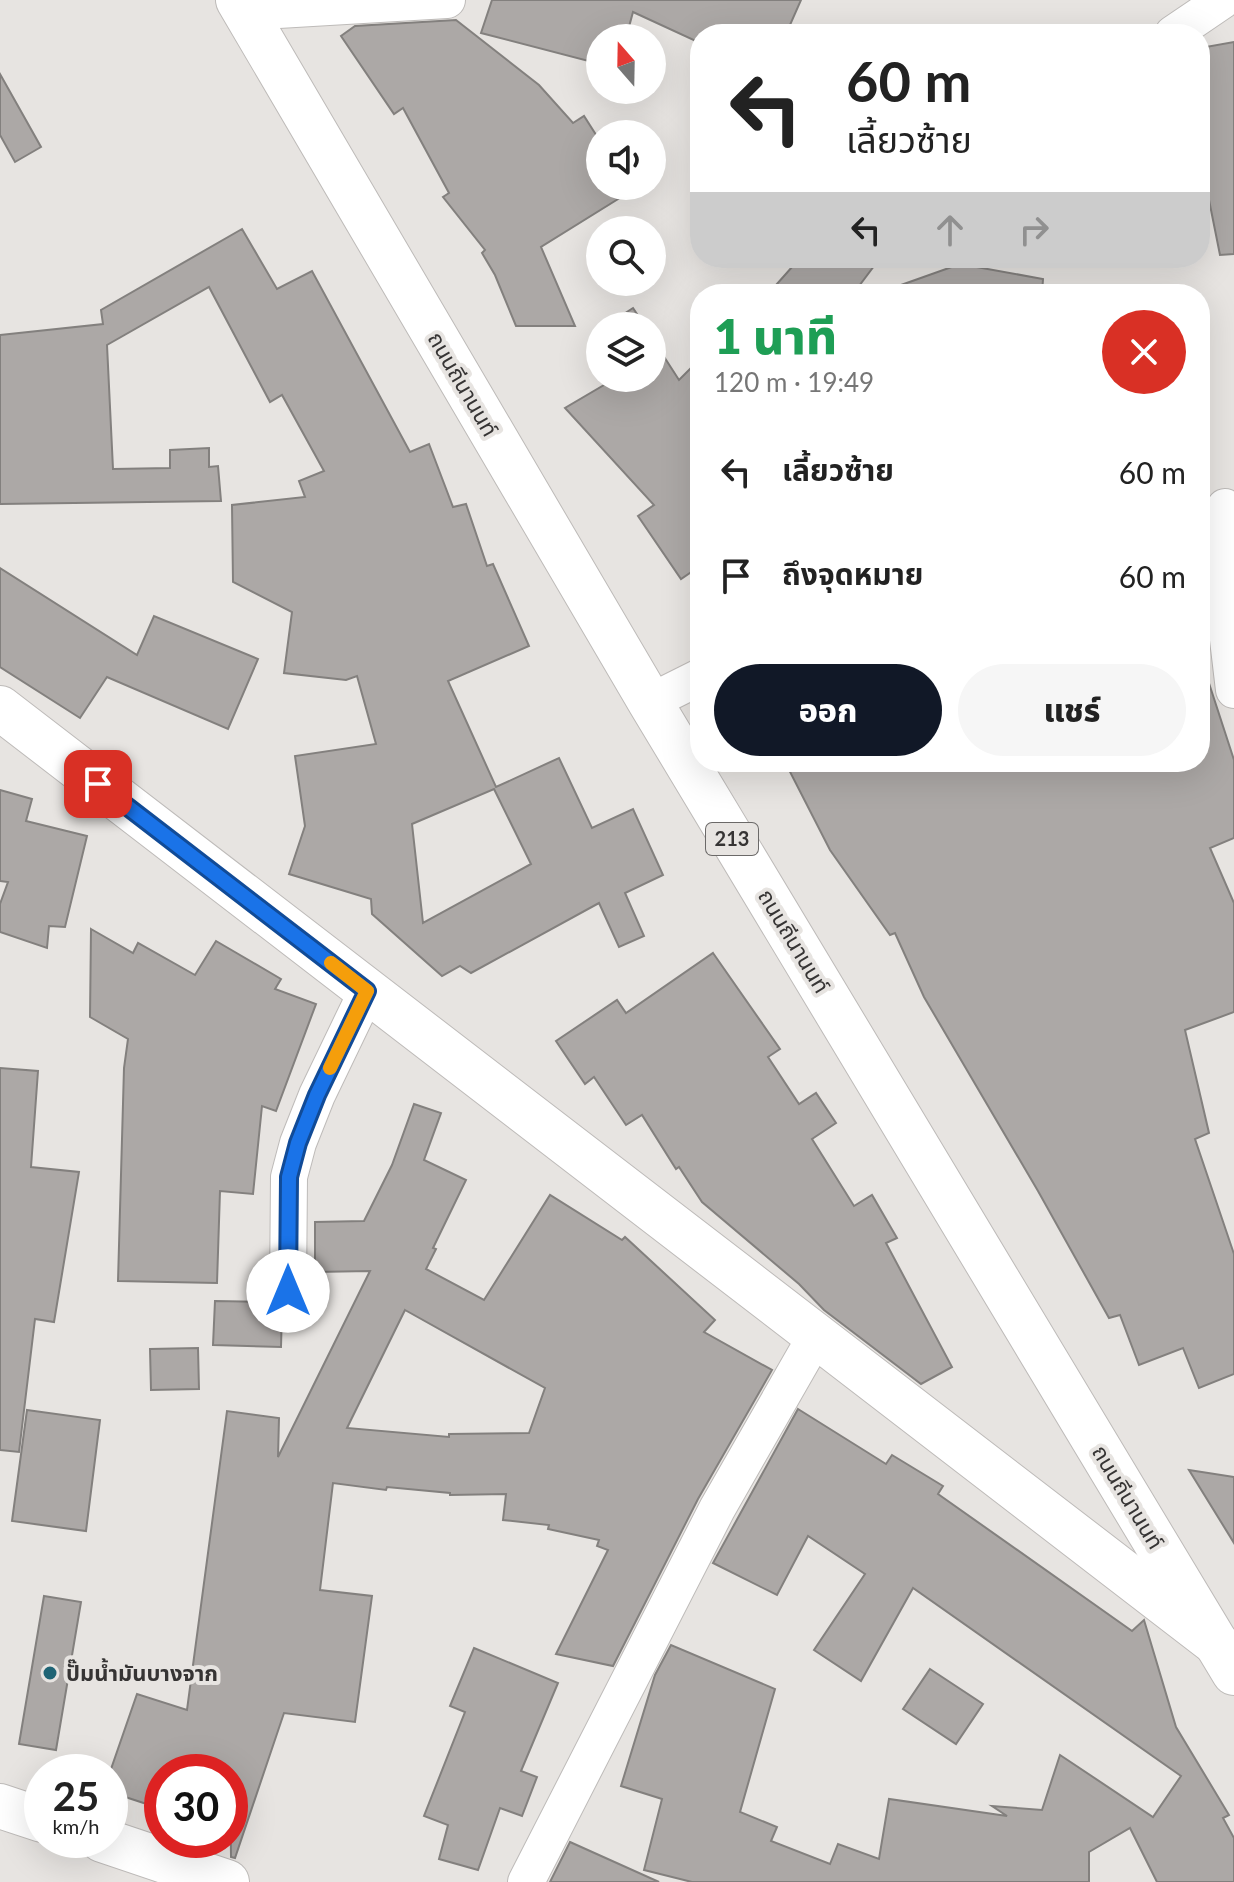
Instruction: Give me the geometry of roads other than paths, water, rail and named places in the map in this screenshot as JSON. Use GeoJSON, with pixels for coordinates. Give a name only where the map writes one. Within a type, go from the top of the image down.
{"type":"FeatureCollection","features":[{"type":"Feature","properties":{"kind":"main road","name":"ถนนถีนานนท์"},"geometry":{"type":"LineString","coordinates":[[241,6],[690,768]]}},
{"type":"Feature","properties":{"kind":"main road"},"geometry":{"type":"LineString","coordinates":[[0,708],[1228,1656]]}},
{"type":"Feature","properties":{"kind":"main road","name":"ถนนถีนานนท์"},"geometry":{"type":"LineString","coordinates":[[692,772],[1228,1656]]}},
{"type":"Feature","properties":{"kind":"main road"},"geometry":{"type":"LineString","coordinates":[[0,1806],[24,1814]]}},
{"type":"Feature","properties":{"kind":"main road"},"geometry":{"type":"LineString","coordinates":[[128,1854],[162,1872],[227,1882]]}},
{"type":"Feature","properties":{"kind":"street"},"geometry":{"type":"LineString","coordinates":[[241,6],[447,0]]}},
{"type":"Feature","properties":{"kind":"street"},"geometry":{"type":"LineString","coordinates":[[1188,24],[1223,0]]}},
{"type":"Feature","properties":{"kind":"street"},"geometry":{"type":"LineString","coordinates":[[1220,507],[1227,631],[1234,690]]}},
{"type":"Feature","properties":{"kind":"street"},"geometry":{"type":"LineString","coordinates":[[650,702],[690,682]]}},
{"type":"Feature","properties":{"kind":"street"},"geometry":{"type":"LineString","coordinates":[[288,1291],[289,1177],[298,1143],[317,1095],[367,991]]}},
{"type":"Feature","properties":{"kind":"street"},"geometry":{"type":"LineString","coordinates":[[526,1882],[717,1509],[816,1336]]}},
{"type":"Feature","properties":{"kind":"place","name":"ปั๊มน้ำมันบางจาก"},"geometry":{"type":"Point","coordinates":[50,1673]}}]}
